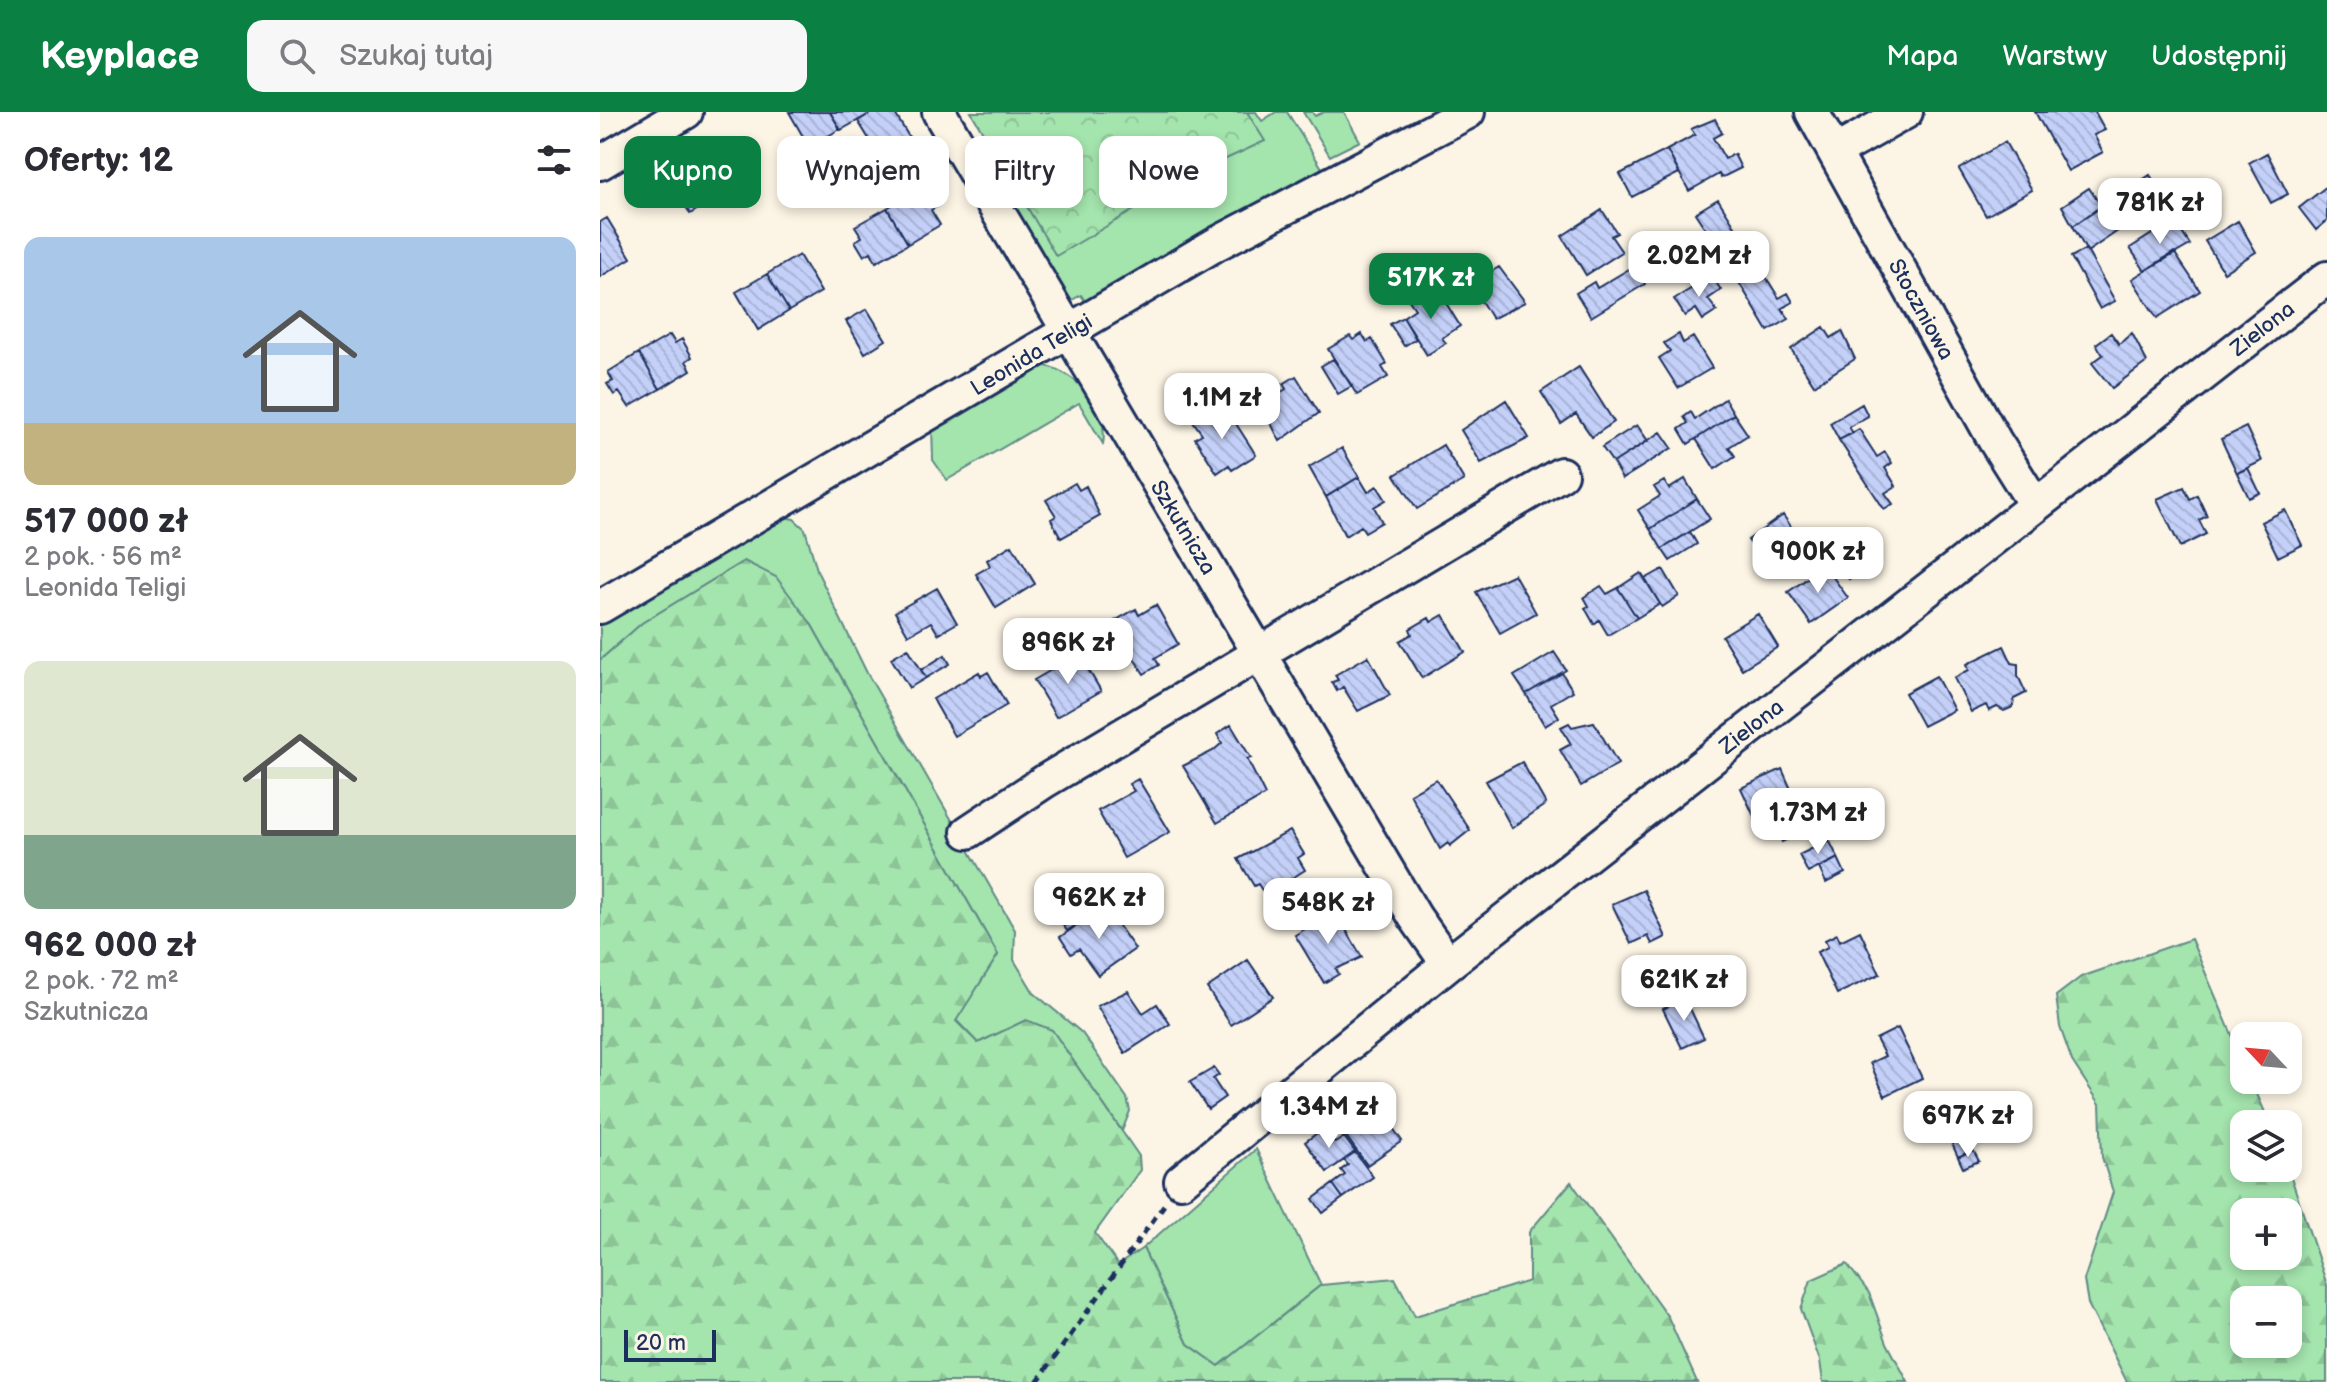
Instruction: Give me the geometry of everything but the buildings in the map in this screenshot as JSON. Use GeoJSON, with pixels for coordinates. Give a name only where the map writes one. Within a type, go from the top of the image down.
{"type":"FeatureCollection","features":[{"type":"Feature","properties":{"kind":"street","name":"Szkutnicza"},"geometry":{"type":"LineString","coordinates":[[939,112],[1415,917],[1448,964]]}},
{"type":"Feature","properties":{"kind":"street","name":"Leonida Teligi"},"geometry":{"type":"LineString","coordinates":[[600,607],[1218,243],[1468,112]]}},
{"type":"Feature","properties":{"kind":"street","name":"Stoczniowa"},"geometry":{"type":"LineString","coordinates":[[1812,112],[1995,441],[2034,503]]}},
{"type":"Feature","properties":{"kind":"street"},"geometry":{"type":"LineString","coordinates":[[1835,152],[1906,112]]}},
{"type":"Feature","properties":{"kind":"street"},"geometry":{"type":"LineString","coordinates":[[600,163],[681,113]]}},
{"type":"Feature","properties":{"kind":"street","name":"Zielona"},"geometry":{"type":"LineString","coordinates":[[1181,1181],[1448,964],[2034,503],[2327,278]]}},
{"type":"Feature","properties":{"kind":"street"},"geometry":{"type":"LineString","coordinates":[[968,832],[1045,781],[1258,652],[1561,474]]}},
{"type":"Feature","properties":{"kind":"path"},"geometry":{"type":"LineString","coordinates":[[1037,1382],[1181,1181]]}},
{"type":"Feature","properties":{"kind":"green space"},"geometry":{"type":"Polygon","coordinates":[[[971,112],[1247,112],[1265,141],[1227,158],[1227,136],[1099,136],[1099,208],[1137,208],[1056,256],[1028,208],[1083,208],[1083,136],[985,136],[971,112]]]}},
{"type":"Feature","properties":{"kind":"green space"},"geometry":{"type":"Polygon","coordinates":[[[1212,112],[1256,112],[1262,121],[1276,112],[1287,112],[1325,173],[1102,300],[1098,294],[1085,301],[1081,295],[1065,304],[1012,208],[1083,208],[1083,141],[1099,138],[1099,208],[1227,208],[1227,136],[1106,136],[1212,112]]]}},
{"type":"Feature","properties":{"kind":"green space"},"geometry":{"type":"Polygon","coordinates":[[[1303,112],[1312,112],[1315,116],[1324,112],[1344,112],[1360,141],[1330,156],[1303,112]]]}},
{"type":"Feature","properties":{"kind":"green space"},"geometry":{"type":"Polygon","coordinates":[[[1036,365],[1063,372],[1086,391],[1101,416],[1103,444],[1079,403],[947,480],[933,460],[932,424],[1036,365]]]}},
{"type":"Feature","properties":{"kind":"green space"},"geometry":{"type":"Polygon","coordinates":[[[783,517],[794,519],[805,529],[818,573],[867,673],[1015,930],[1014,960],[1034,993],[1082,1033],[1127,1098],[1130,1111],[1122,1131],[1052,1030],[1026,1020],[978,1043],[956,1020],[998,955],[810,622],[744,561],[642,623],[600,660],[600,619],[783,517]]]}},
{"type":"Feature","properties":{"kind":"green space"},"geometry":{"type":"Polygon","coordinates":[[[744,561],[776,577],[810,622],[998,955],[956,1021],[978,1043],[1026,1020],[1052,1030],[1139,1156],[1140,1170],[1095,1233],[1118,1265],[1143,1248],[1188,1344],[1219,1366],[1321,1285],[1395,1278],[1415,1316],[1529,1281],[1529,1232],[1571,1182],[1668,1317],[1697,1382],[600,1382],[600,660],[642,623],[744,561]]]}},
{"type":"Feature","properties":{"kind":"green space"},"geometry":{"type":"Polygon","coordinates":[[[2191,939],[2230,1030],[2230,1094],[2257,1094],[2264,1110],[2230,1110],[2230,1182],[2293,1182],[2298,1198],[2230,1198],[2230,1270],[2302,1270],[2302,1210],[2327,1285],[2327,1382],[2127,1382],[2088,1304],[2084,1280],[2113,1192],[2102,1157],[2100,1104],[2072,1061],[2060,1027],[2056,996],[2081,977],[2191,939]]]}},
{"type":"Feature","properties":{"kind":"green space"},"geometry":{"type":"Polygon","coordinates":[[[1256,1149],[1321,1285],[1219,1366],[1188,1344],[1143,1248],[1256,1149]]]}},
{"type":"Feature","properties":{"kind":"green space"},"geometry":{"type":"Polygon","coordinates":[[[1847,1264],[1869,1293],[1887,1343],[1908,1382],[1823,1382],[1820,1361],[1801,1309],[1811,1280],[1847,1264]]]}}]}
